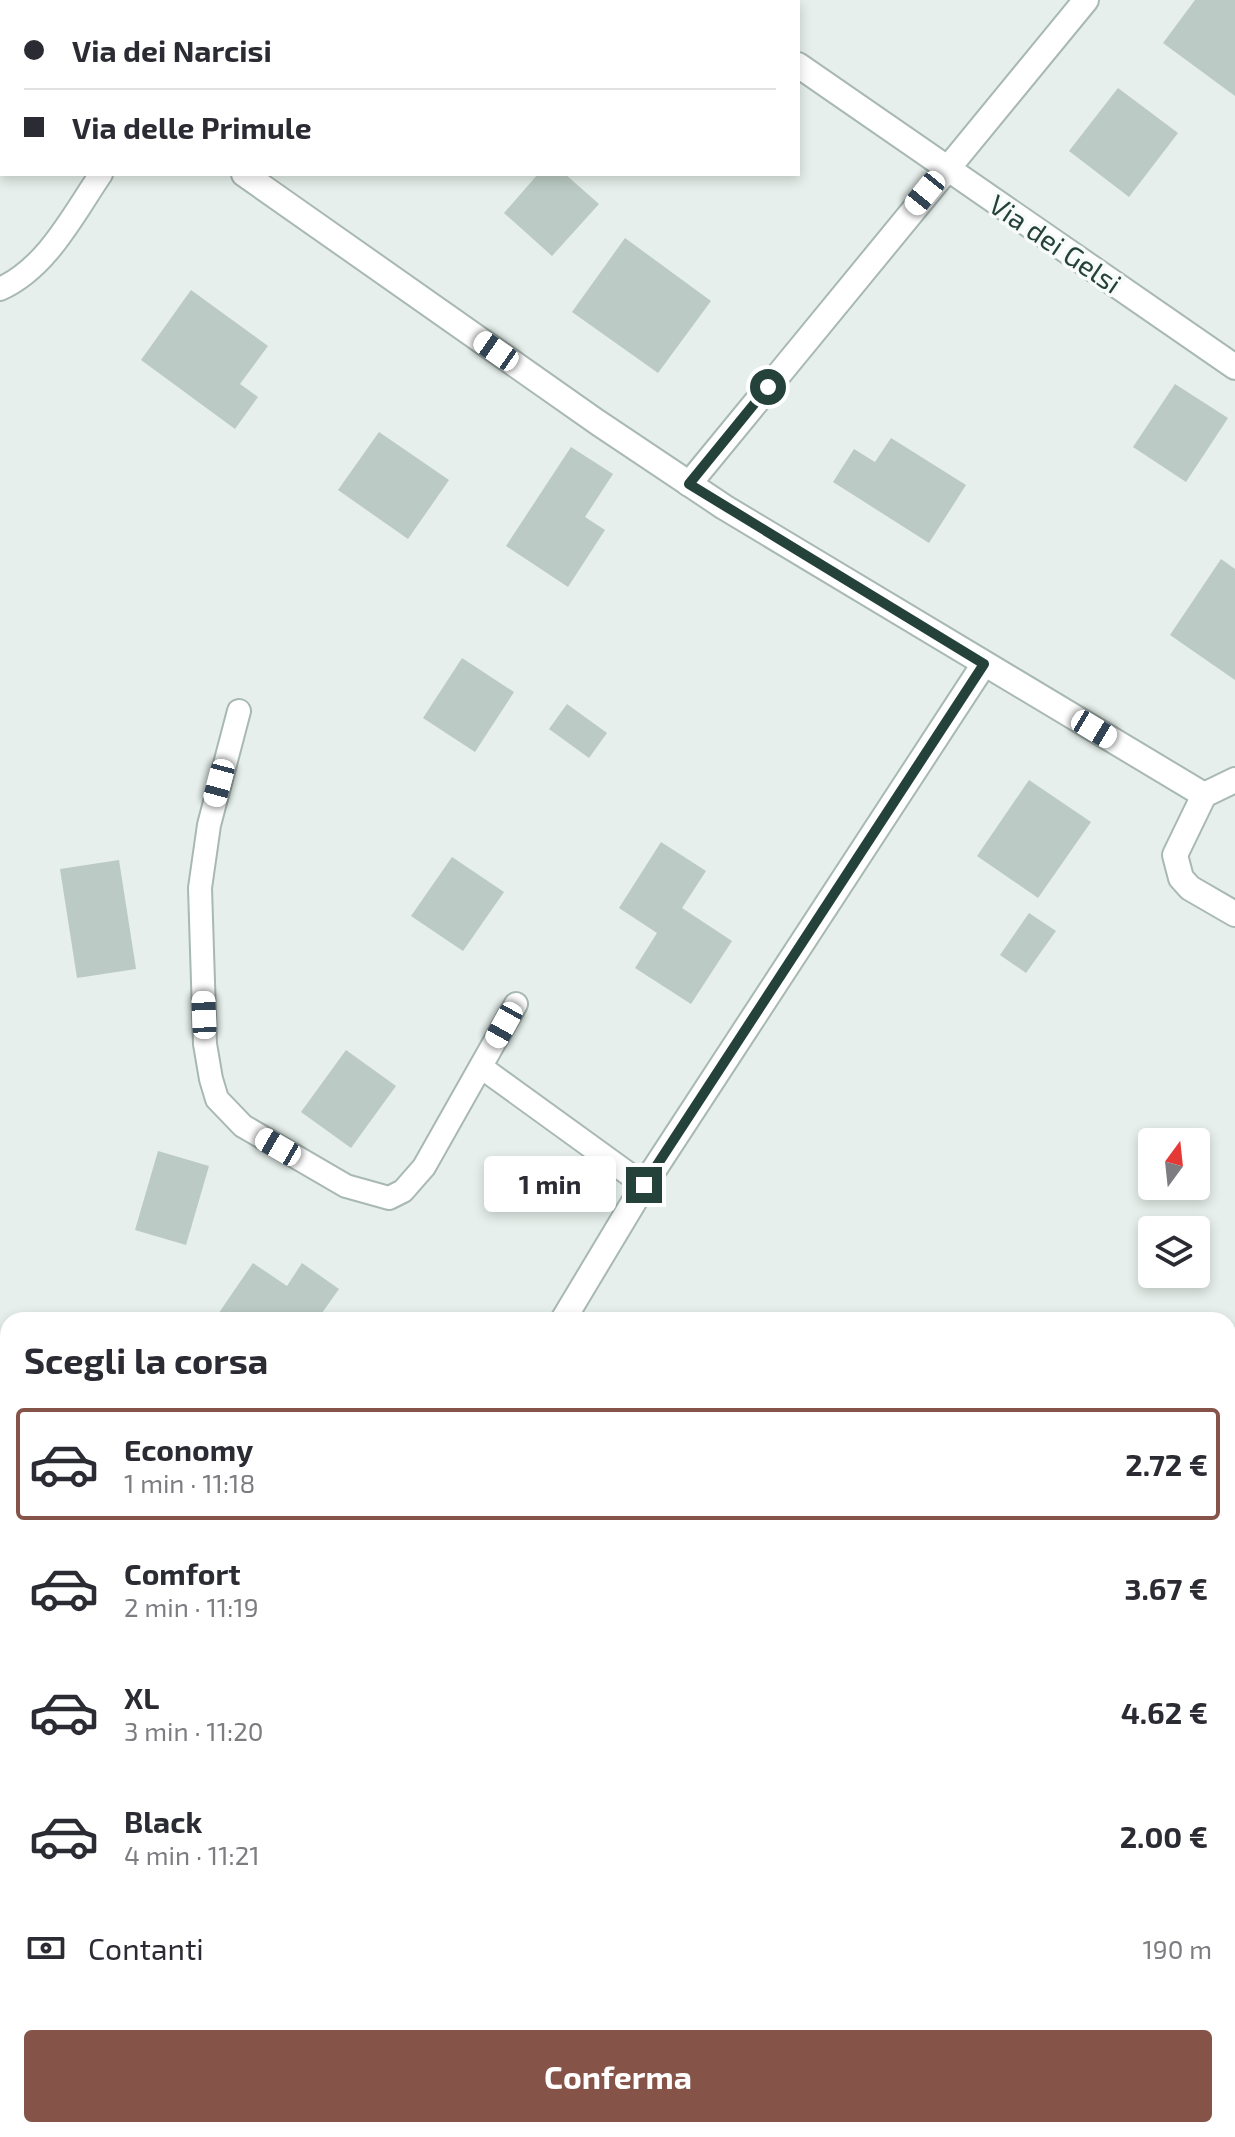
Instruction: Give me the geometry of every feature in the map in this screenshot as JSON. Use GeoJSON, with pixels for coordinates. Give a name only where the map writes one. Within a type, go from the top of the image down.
{"type":"FeatureCollection","features":[{"type":"Feature","properties":{"kind":"street"},"geometry":{"type":"LineString","coordinates":[[689,484],[945,168],[1086,0]]}},
{"type":"Feature","properties":{"kind":"street","name":"Via dei Gelsi"},"geometry":{"type":"LineString","coordinates":[[800,66],[1235,367]]}},
{"type":"Feature","properties":{"kind":"street"},"geometry":{"type":"LineString","coordinates":[[247,176],[689,484],[1204,795]]}},
{"type":"Feature","properties":{"kind":"street"},"geometry":{"type":"LineString","coordinates":[[568,1312],[644,1185],[984,664]]}},
{"type":"Feature","properties":{"kind":"street"},"geometry":{"type":"LineString","coordinates":[[1235,780],[1204,795],[1178,843],[1176,867],[1190,888],[1235,914]]}},
{"type":"Feature","properties":{"kind":"lane"},"geometry":{"type":"LineString","coordinates":[[0,289],[24,276],[39,260],[100,176]]}},
{"type":"Feature","properties":{"kind":"lane"},"geometry":{"type":"LineString","coordinates":[[239,711],[209,825],[200,888],[205,1044],[217,1099],[255,1134],[346,1186],[389,1198],[403,1191],[420,1174],[516,1004]]}},
{"type":"Feature","properties":{"kind":"lane"},"geometry":{"type":"LineString","coordinates":[[481,1067],[644,1185]]}},
{"type":"Feature","properties":{"kind":"building"},"geometry":{"type":"Polygon","coordinates":[[[1195,0],[1235,0],[1235,96],[1163,43],[1195,0]]]}},
{"type":"Feature","properties":{"kind":"building"},"geometry":{"type":"Polygon","coordinates":[[[1118,88],[1178,133],[1129,197],[1069,151],[1118,88]]]}},
{"type":"Feature","properties":{"kind":"building"},"geometry":{"type":"Polygon","coordinates":[[[536,176],[567,176],[599,204],[552,256],[504,213],[536,176]]]}},
{"type":"Feature","properties":{"kind":"building"},"geometry":{"type":"Polygon","coordinates":[[[625,238],[711,301],[658,373],[572,312],[625,238]]]}},
{"type":"Feature","properties":{"kind":"building"},"geometry":{"type":"Polygon","coordinates":[[[191,290],[268,346],[240,384],[258,397],[235,429],[141,360],[191,290]]]}},
{"type":"Feature","properties":{"kind":"building"},"geometry":{"type":"Polygon","coordinates":[[[1175,384],[1228,418],[1186,482],[1133,447],[1175,384]]]}},
{"type":"Feature","properties":{"kind":"building"},"geometry":{"type":"Polygon","coordinates":[[[379,432],[449,480],[408,539],[338,490],[379,432]]]}},
{"type":"Feature","properties":{"kind":"building"},"geometry":{"type":"Polygon","coordinates":[[[891,438],[966,485],[929,543],[833,482],[854,449],[875,462],[891,438]]]}},
{"type":"Feature","properties":{"kind":"building"},"geometry":{"type":"Polygon","coordinates":[[[571,447],[613,474],[585,517],[605,530],[568,587],[506,546],[571,447]]]}},
{"type":"Feature","properties":{"kind":"building"},"geometry":{"type":"Polygon","coordinates":[[[1221,559],[1235,569],[1235,680],[1170,635],[1221,559]]]}},
{"type":"Feature","properties":{"kind":"building"},"geometry":{"type":"Polygon","coordinates":[[[462,658],[514,692],[475,752],[423,718],[462,658]]]}},
{"type":"Feature","properties":{"kind":"building"},"geometry":{"type":"Polygon","coordinates":[[[567,704],[607,733],[589,758],[549,729],[567,704]]]}},
{"type":"Feature","properties":{"kind":"building"},"geometry":{"type":"Polygon","coordinates":[[[1029,780],[1091,822],[1038,898],[977,856],[1029,780]]]}},
{"type":"Feature","properties":{"kind":"building"},"geometry":{"type":"Polygon","coordinates":[[[661,842],[706,871],[682,908],[732,941],[691,1004],[635,968],[657,933],[619,908],[661,842]]]}},
{"type":"Feature","properties":{"kind":"building"},"geometry":{"type":"Polygon","coordinates":[[[452,857],[504,892],[463,951],[411,916],[452,857]]]}},
{"type":"Feature","properties":{"kind":"building"},"geometry":{"type":"Polygon","coordinates":[[[119,860],[136,969],[77,978],[60,869],[119,860]]]}},
{"type":"Feature","properties":{"kind":"building"},"geometry":{"type":"Polygon","coordinates":[[[1029,913],[1056,931],[1026,973],[1000,955],[1029,913]]]}},
{"type":"Feature","properties":{"kind":"building"},"geometry":{"type":"Polygon","coordinates":[[[346,1050],[396,1086],[351,1148],[301,1112],[346,1050]]]}},
{"type":"Feature","properties":{"kind":"building"},"geometry":{"type":"Polygon","coordinates":[[[158,1151],[209,1166],[186,1245],[135,1230],[158,1151]]]}},
{"type":"Feature","properties":{"kind":"building"},"geometry":{"type":"Polygon","coordinates":[[[253,1263],[287,1286],[302,1263],[339,1289],[323,1312],[219,1312],[253,1263]]]}},
{"type":"Feature","properties":{"kind":"route"},"geometry":{"type":"LineString","coordinates":[[644,1185],[984,664],[689,484],[768,387]]}}]}
